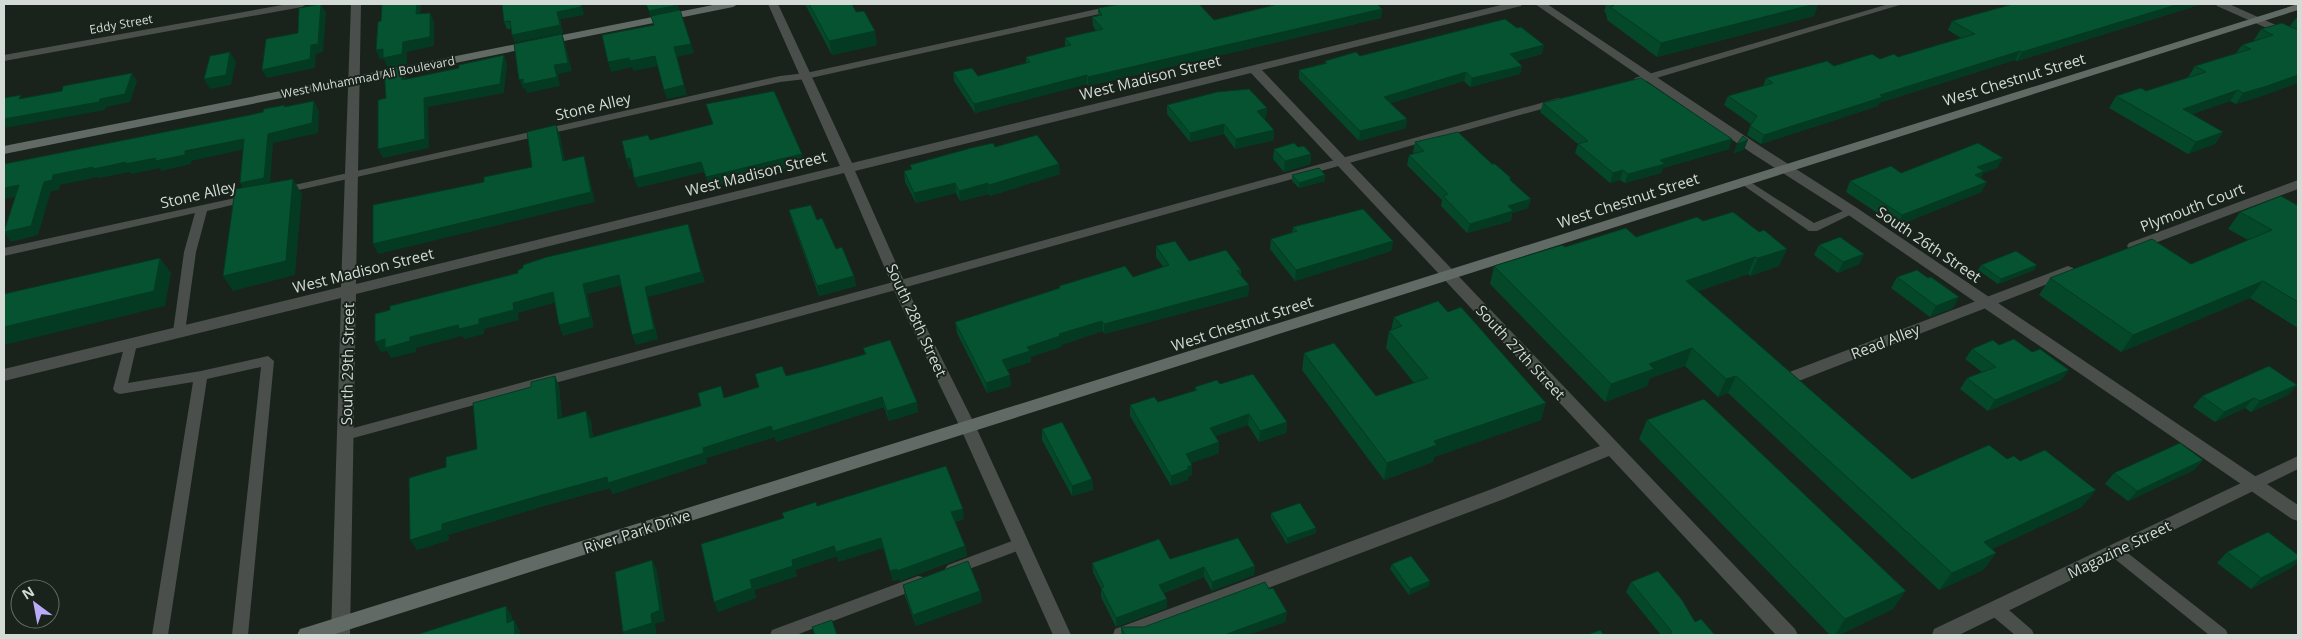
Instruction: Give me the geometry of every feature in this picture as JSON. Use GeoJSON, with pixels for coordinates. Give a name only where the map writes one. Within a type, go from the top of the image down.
{"type":"FeatureCollection","features":[{"type":"Feature","properties":{"kind":"main road","name":"West Muhammad Ali Boulevard"},"geometry":{"type":"LineString","coordinates":[[4,150],[733,4]]}},
{"type":"Feature","properties":{"kind":"main road","name":"West Chestnut Street"},"geometry":{"type":"LineString","coordinates":[[968,426],[2298,6]]}},
{"type":"Feature","properties":{"kind":"main road","name":"River Park Drive"},"geometry":{"type":"LineString","coordinates":[[306,635],[340,630],[968,426]]}},
{"type":"Feature","properties":{"kind":"street","name":"South 29th Street"},"geometry":{"type":"LineString","coordinates":[[340,630],[346,435],[347,290],[356,4]]}},
{"type":"Feature","properties":{"kind":"street","name":"South 28th Street"},"geometry":{"type":"LineString","coordinates":[[773,4],[899,284],[968,426],[1062,635]]}},
{"type":"Feature","properties":{"kind":"street","name":"West Madison Street"},"geometry":{"type":"LineString","coordinates":[[4,375],[1517,4]]}},
{"type":"Feature","properties":{"kind":"street","name":"South 26th Street"},"geometry":{"type":"LineString","coordinates":[[1540,4],[1852,211],[2298,514]]}},
{"type":"Feature","properties":{"kind":"street"},"geometry":{"type":"LineString","coordinates":[[2222,4],[2298,39]]}},
{"type":"Feature","properties":{"kind":"street","name":"South 27th Street"},"geometry":{"type":"LineString","coordinates":[[1253,68],[1788,635]]}},
{"type":"Feature","properties":{"kind":"street","name":"Plymouth Court"},"geometry":{"type":"LineString","coordinates":[[2124,250],[2298,184]]}},
{"type":"Feature","properties":{"kind":"street"},"geometry":{"type":"LineString","coordinates":[[1986,302],[2078,268]]}},
{"type":"Feature","properties":{"kind":"street","name":"Read Alley"},"geometry":{"type":"LineString","coordinates":[[1785,380],[1986,302]]}},
{"type":"Feature","properties":{"kind":"street"},"geometry":{"type":"LineString","coordinates":[[1122,635],[1498,494],[1612,448]]}},
{"type":"Feature","properties":{"kind":"street","name":"Magazine Street"},"geometry":{"type":"LineString","coordinates":[[1941,635],[2298,462]]}},
{"type":"Feature","properties":{"kind":"lane","name":"Eddy Street"},"geometry":{"type":"LineString","coordinates":[[4,58],[302,4]]}},
{"type":"Feature","properties":{"kind":"lane","name":"Stone Alley"},"geometry":{"type":"LineString","coordinates":[[4,252],[780,79],[806,76],[1131,4]]}},
{"type":"Feature","properties":{"kind":"lane"},"geometry":{"type":"LineString","coordinates":[[1630,82],[1898,4]]}},
{"type":"Feature","properties":{"kind":"lane"},"geometry":{"type":"LineString","coordinates":[[346,435],[1565,99]]}},
{"type":"Feature","properties":{"kind":"lane"},"geometry":{"type":"LineString","coordinates":[[1744,181],[1812,228],[1852,211]]}},
{"type":"Feature","properties":{"kind":"lane"},"geometry":{"type":"LineString","coordinates":[[179,332],[190,252],[202,209]]}},
{"type":"Feature","properties":{"kind":"lane"},"geometry":{"type":"LineString","coordinates":[[131,344],[120,389],[201,376],[268,361],[240,635]]}},
{"type":"Feature","properties":{"kind":"lane"},"geometry":{"type":"LineString","coordinates":[[160,635],[201,376]]}},
{"type":"Feature","properties":{"kind":"lane"},"geometry":{"type":"LineString","coordinates":[[778,635],[1020,544]]}},
{"type":"Feature","properties":{"kind":"lane"},"geometry":{"type":"LineString","coordinates":[[2115,551],[2220,635]]}},
{"type":"Feature","properties":{"kind":"lane"},"geometry":{"type":"LineString","coordinates":[[1996,608],[2026,635]]}},
{"type":"Feature","properties":{"kind":"building"},"geometry":{"type":"Polygon","coordinates":[[[321,4],[318,44],[311,45],[310,59],[262,70],[266,39],[298,33],[299,8],[321,4]]]}},
{"type":"Feature","properties":{"kind":"building"},"geometry":{"type":"Polygon","coordinates":[[[382,4],[417,4],[416,14],[430,13],[430,37],[403,42],[402,54],[383,58],[383,49],[376,50],[378,22],[381,21],[382,4]]]}},
{"type":"Feature","properties":{"kind":"building"},"geometry":{"type":"Polygon","coordinates":[[[502,4],[581,4],[581,7],[557,12],[560,25],[512,35],[510,21],[504,22],[502,4]]]}},
{"type":"Feature","properties":{"kind":"building"},"geometry":{"type":"Polygon","coordinates":[[[646,4],[678,4],[678,5],[649,11],[646,4]]]}},
{"type":"Feature","properties":{"kind":"building"},"geometry":{"type":"Polygon","coordinates":[[[809,4],[852,4],[856,12],[864,11],[875,31],[829,41],[809,4]]]}},
{"type":"Feature","properties":{"kind":"building"},"geometry":{"type":"Polygon","coordinates":[[[1121,4],[1199,4],[1214,20],[1278,4],[1377,4],[1382,9],[1088,77],[1087,75],[974,104],[953,72],[972,68],[978,76],[1030,62],[1026,57],[1071,45],[1065,38],[1103,29],[1092,17],[1102,15],[1098,8],[1121,4]]]}},
{"type":"Feature","properties":{"kind":"building"},"geometry":{"type":"Polygon","coordinates":[[[1610,4],[1815,4],[1661,43],[1610,7],[1614,6],[1610,4]]]}},
{"type":"Feature","properties":{"kind":"building"},"geometry":{"type":"Polygon","coordinates":[[[2013,4],[2179,4],[1880,95],[1883,97],[1764,135],[1750,126],[1757,116],[1728,96],[1773,83],[1766,78],[1827,61],[1834,66],[1872,54],[1880,59],[1894,54],[1898,57],[1975,34],[1952,21],[2013,4]]]}},
{"type":"Feature","properties":{"kind":"building"},"geometry":{"type":"Polygon","coordinates":[[[680,10],[691,44],[674,47],[684,85],[664,90],[655,56],[630,61],[629,58],[608,62],[602,35],[654,25],[651,16],[680,10]]]}},
{"type":"Feature","properties":{"kind":"building"},"geometry":{"type":"Polygon","coordinates":[[[1505,19],[1517,28],[1521,27],[1544,45],[1510,54],[1522,66],[1472,78],[1466,72],[1384,97],[1407,119],[1360,131],[1299,70],[1327,63],[1325,61],[1356,52],[1360,56],[1505,19]]]}},
{"type":"Feature","properties":{"kind":"building"},"geometry":{"type":"Polygon","coordinates":[[[2282,23],[2298,30],[2298,75],[2243,93],[2238,90],[2183,109],[2223,132],[2196,142],[2116,96],[2141,88],[2146,91],[2206,72],[2195,66],[2251,49],[2242,45],[2273,35],[2261,29],[2282,23]]]}},
{"type":"Feature","properties":{"kind":"building"},"geometry":{"type":"Polygon","coordinates":[[[562,34],[568,63],[554,65],[557,77],[523,84],[523,79],[519,80],[514,44],[562,34]]]}},
{"type":"Feature","properties":{"kind":"building"},"geometry":{"type":"Polygon","coordinates":[[[230,52],[226,75],[204,79],[210,56],[230,52]]]}},
{"type":"Feature","properties":{"kind":"building"},"geometry":{"type":"Polygon","coordinates":[[[504,55],[500,84],[424,98],[425,139],[378,149],[378,100],[386,98],[384,69],[402,66],[402,80],[459,68],[459,65],[504,55]]]}},
{"type":"Feature","properties":{"kind":"building"},"geometry":{"type":"Polygon","coordinates":[[[132,73],[125,94],[100,99],[99,102],[4,119],[4,98],[21,95],[19,99],[62,91],[63,86],[132,73]]]}},
{"type":"Feature","properties":{"kind":"building"},"geometry":{"type":"Polygon","coordinates":[[[1641,78],[1732,139],[1660,160],[1665,164],[1628,174],[1623,170],[1613,173],[1578,144],[1588,141],[1543,103],[1641,78]]]}},
{"type":"Feature","properties":{"kind":"building"},"geometry":{"type":"Polygon","coordinates":[[[1249,89],[1267,108],[1257,111],[1274,130],[1236,139],[1224,124],[1190,133],[1167,105],[1217,92],[1249,89]]]}},
{"type":"Feature","properties":{"kind":"building"},"geometry":{"type":"Polygon","coordinates":[[[774,91],[802,154],[706,177],[701,162],[634,178],[630,158],[626,159],[622,141],[648,135],[650,140],[713,124],[706,104],[774,91]]]}},
{"type":"Feature","properties":{"kind":"building"},"geometry":{"type":"Polygon","coordinates":[[[314,101],[312,123],[268,134],[264,178],[240,183],[244,139],[185,151],[185,155],[155,161],[156,158],[53,175],[52,180],[44,182],[31,226],[4,232],[19,185],[4,188],[4,164],[250,115],[263,112],[264,109],[314,101]]]}},
{"type":"Feature","properties":{"kind":"building"},"geometry":{"type":"Polygon","coordinates":[[[556,125],[563,161],[584,156],[591,192],[373,244],[373,205],[484,182],[484,177],[532,167],[527,132],[556,125]]]}},
{"type":"Feature","properties":{"kind":"building"},"geometry":{"type":"Polygon","coordinates":[[[1458,132],[1492,164],[1495,164],[1511,178],[1509,179],[1531,199],[1508,206],[1513,211],[1470,224],[1443,196],[1448,194],[1409,155],[1424,151],[1415,142],[1458,132]]]}},
{"type":"Feature","properties":{"kind":"building"},"geometry":{"type":"Polygon","coordinates":[[[1037,135],[1059,164],[989,185],[988,183],[959,191],[955,183],[914,193],[904,171],[912,169],[910,165],[971,148],[993,143],[995,147],[1037,135]]]}},
{"type":"Feature","properties":{"kind":"building"},"geometry":{"type":"Polygon","coordinates":[[[1743,136],[1748,140],[1737,144],[1743,136]]]}},
{"type":"Feature","properties":{"kind":"building"},"geometry":{"type":"Polygon","coordinates":[[[1294,143],[1298,147],[1304,146],[1311,154],[1285,161],[1274,149],[1294,143]]]}},
{"type":"Feature","properties":{"kind":"building"},"geometry":{"type":"Polygon","coordinates":[[[1978,143],[2003,158],[1977,167],[1984,171],[1975,175],[1987,182],[1902,215],[1850,181],[1891,166],[1901,173],[1978,143]]]}},
{"type":"Feature","properties":{"kind":"building"},"geometry":{"type":"Polygon","coordinates":[[[1319,168],[1325,175],[1299,183],[1292,175],[1319,168]]]}},
{"type":"Feature","properties":{"kind":"building"},"geometry":{"type":"Polygon","coordinates":[[[293,179],[286,261],[223,276],[235,189],[293,179]]]}},
{"type":"Feature","properties":{"kind":"building"},"geometry":{"type":"Polygon","coordinates":[[[2281,196],[2298,204],[2298,302],[2263,281],[2133,335],[2050,278],[2152,239],[2191,264],[2272,230],[2240,212],[2281,196]]]}},
{"type":"Feature","properties":{"kind":"building"},"geometry":{"type":"Polygon","coordinates":[[[811,205],[817,220],[822,218],[836,249],[842,247],[854,276],[817,286],[789,210],[811,205]]]}},
{"type":"Feature","properties":{"kind":"building"},"geometry":{"type":"Polygon","coordinates":[[[1363,209],[1393,241],[1296,270],[1271,239],[1297,231],[1293,227],[1363,209]]]}},
{"type":"Feature","properties":{"kind":"building"},"geometry":{"type":"Polygon","coordinates":[[[1733,212],[1759,232],[1764,230],[1787,249],[1758,258],[1755,257],[1686,281],[1912,479],[1989,445],[2007,459],[2014,456],[2020,461],[2045,450],[2096,490],[1984,542],[1996,553],[1952,573],[1736,376],[1726,379],[1692,348],[1649,364],[1654,369],[1611,384],[1494,266],[1626,228],[1636,237],[1697,217],[1703,221],[1733,212]]]}},
{"type":"Feature","properties":{"kind":"building"},"geometry":{"type":"Polygon","coordinates":[[[688,224],[701,272],[645,287],[654,329],[632,335],[619,275],[583,284],[590,317],[559,325],[553,292],[513,303],[514,310],[479,319],[479,324],[459,329],[458,325],[410,337],[410,341],[385,348],[385,339],[375,342],[375,314],[390,310],[390,306],[518,273],[518,270],[523,268],[523,265],[547,257],[688,224]]]}},
{"type":"Feature","properties":{"kind":"building"},"geometry":{"type":"Polygon","coordinates":[[[1840,237],[1864,254],[1843,262],[1819,245],[1840,237]]]}},
{"type":"Feature","properties":{"kind":"building"},"geometry":{"type":"Polygon","coordinates":[[[1175,241],[1189,261],[1226,250],[1241,270],[1237,271],[1249,285],[1104,324],[1102,321],[1059,334],[1060,336],[1027,347],[1030,351],[1002,360],[1010,375],[986,383],[955,322],[1060,288],[1059,286],[1125,266],[1133,277],[1169,265],[1156,246],[1175,241]]]}},
{"type":"Feature","properties":{"kind":"building"},"geometry":{"type":"Polygon","coordinates":[[[2016,251],[2037,265],[2001,279],[1981,265],[2016,251]]]}},
{"type":"Feature","properties":{"kind":"building"},"geometry":{"type":"Polygon","coordinates":[[[160,258],[154,291],[4,327],[4,294],[160,258]]]}},
{"type":"Feature","properties":{"kind":"building"},"geometry":{"type":"Polygon","coordinates":[[[1917,270],[1928,278],[1931,277],[1959,297],[1936,306],[1897,277],[1917,270]]]}},
{"type":"Feature","properties":{"kind":"building"},"geometry":{"type":"Polygon","coordinates":[[[1438,301],[1448,312],[1461,307],[1546,403],[1434,441],[1437,445],[1387,463],[1304,353],[1334,343],[1376,396],[1428,378],[1389,331],[1402,326],[1394,317],[1438,301]]]}},
{"type":"Feature","properties":{"kind":"building"},"geometry":{"type":"Polygon","coordinates":[[[2014,339],[2032,352],[2040,349],[2069,370],[1995,400],[1967,378],[1996,367],[1972,349],[1993,340],[1999,345],[2014,339]]]}},
{"type":"Feature","properties":{"kind":"building"},"geometry":{"type":"Polygon","coordinates":[[[890,340],[917,402],[887,411],[882,397],[773,431],[771,426],[703,448],[704,453],[608,483],[607,477],[442,524],[442,530],[410,540],[409,478],[446,467],[446,457],[477,449],[473,403],[531,387],[531,382],[555,376],[558,419],[586,411],[590,438],[701,406],[698,393],[721,386],[724,398],[759,387],[755,374],[782,366],[786,376],[866,354],[863,348],[890,340]]]}},
{"type":"Feature","properties":{"kind":"building"},"geometry":{"type":"Polygon","coordinates":[[[2269,366],[2297,385],[2260,401],[2254,398],[2224,412],[2202,396],[2269,366]]]}},
{"type":"Feature","properties":{"kind":"building"},"geometry":{"type":"Polygon","coordinates":[[[1253,374],[1287,422],[1260,431],[1249,414],[1210,428],[1219,442],[1186,454],[1192,465],[1187,467],[1189,469],[1171,476],[1130,405],[1154,397],[1158,402],[1197,390],[1195,387],[1217,380],[1220,384],[1253,374]]]}},
{"type":"Feature","properties":{"kind":"building"},"geometry":{"type":"Polygon","coordinates":[[[1704,399],[1906,591],[1845,619],[1647,420],[1704,399]]]}},
{"type":"Feature","properties":{"kind":"building"},"geometry":{"type":"Polygon","coordinates":[[[1062,422],[1092,479],[1072,486],[1042,429],[1062,422]]]}},
{"type":"Feature","properties":{"kind":"building"},"geometry":{"type":"Polygon","coordinates":[[[2180,443],[2203,460],[2137,491],[2114,473],[2180,443]]]}},
{"type":"Feature","properties":{"kind":"building"},"geometry":{"type":"Polygon","coordinates":[[[946,466],[963,509],[951,512],[965,546],[897,571],[897,569],[890,571],[881,538],[836,552],[834,546],[792,560],[793,566],[750,580],[752,588],[714,602],[701,544],[784,518],[782,513],[816,502],[817,506],[946,466]]]}},
{"type":"Feature","properties":{"kind":"building"},"geometry":{"type":"Polygon","coordinates":[[[1300,503],[1316,528],[1287,538],[1271,513],[1300,503]]]}},
{"type":"Feature","properties":{"kind":"building"},"geometry":{"type":"Polygon","coordinates":[[[2268,532],[2298,555],[2298,559],[2261,578],[2227,552],[2268,532]]]}},
{"type":"Feature","properties":{"kind":"building"},"geometry":{"type":"Polygon","coordinates":[[[1238,538],[1255,566],[1212,582],[1204,567],[1159,585],[1167,599],[1116,618],[1101,588],[1104,587],[1092,563],[1159,539],[1170,559],[1238,538]]]}},
{"type":"Feature","properties":{"kind":"building"},"geometry":{"type":"Polygon","coordinates":[[[1411,556],[1430,581],[1410,589],[1392,564],[1411,556]]]}},
{"type":"Feature","properties":{"kind":"building"},"geometry":{"type":"Polygon","coordinates":[[[652,560],[660,610],[651,614],[652,623],[623,632],[615,572],[652,560]]]}},
{"type":"Feature","properties":{"kind":"building"},"geometry":{"type":"Polygon","coordinates":[[[968,561],[980,591],[913,615],[903,585],[968,561]]]}},
{"type":"Feature","properties":{"kind":"building"},"geometry":{"type":"Polygon","coordinates":[[[1658,571],[1682,600],[1695,622],[1701,619],[1715,635],[1669,634],[1672,632],[1631,582],[1658,571]]]}},
{"type":"Feature","properties":{"kind":"building"},"geometry":{"type":"Polygon","coordinates":[[[1265,582],[1269,589],[1273,588],[1287,612],[1228,635],[1125,635],[1121,627],[1144,627],[1265,582]]]}},
{"type":"Feature","properties":{"kind":"building"},"geometry":{"type":"Polygon","coordinates":[[[506,606],[507,623],[514,620],[515,635],[416,635],[506,606]]]}},
{"type":"Feature","properties":{"kind":"building"},"geometry":{"type":"Polygon","coordinates":[[[832,620],[837,635],[815,635],[812,627],[832,620]]]}},
{"type":"Feature","properties":{"kind":"building"},"geometry":{"type":"Polygon","coordinates":[[[1600,630],[1604,635],[1587,635],[1600,630]]]}}]}
